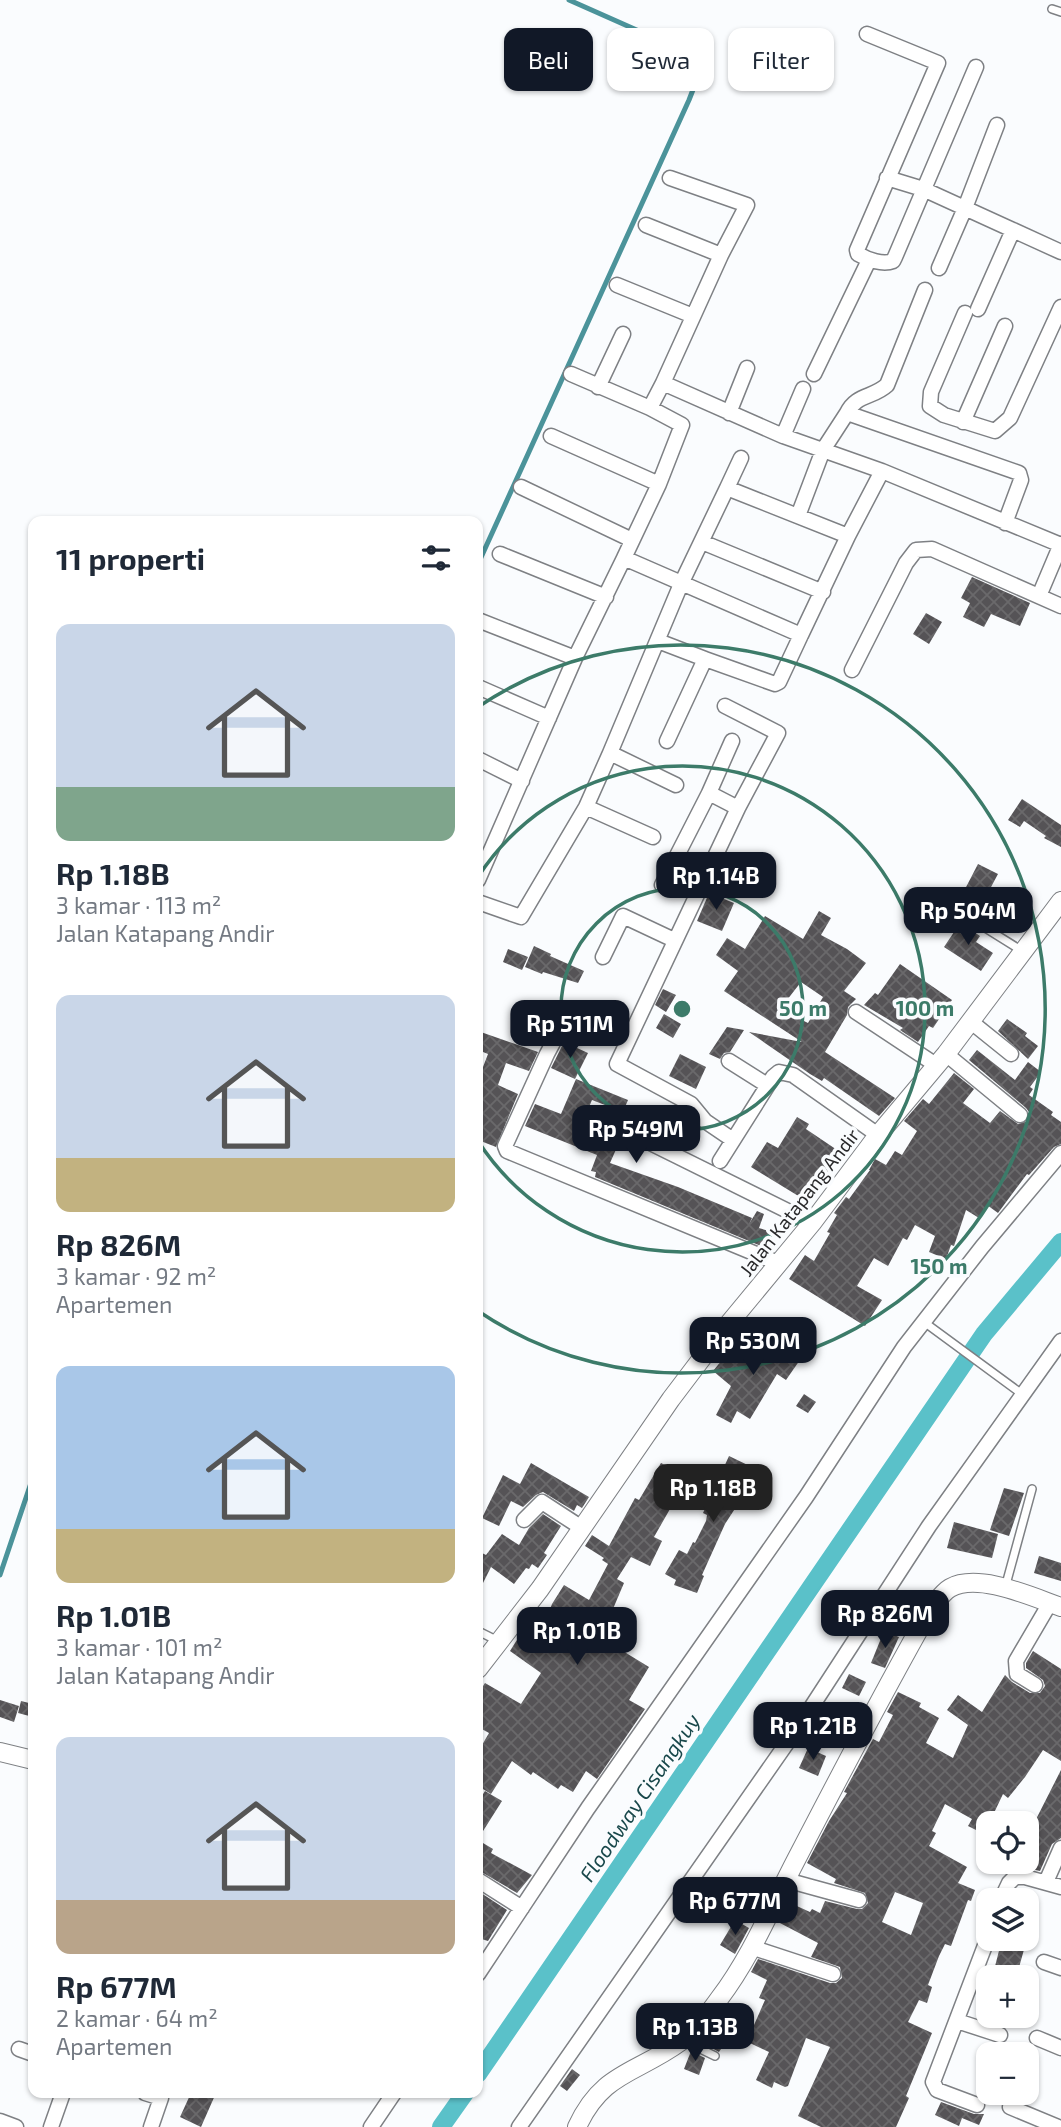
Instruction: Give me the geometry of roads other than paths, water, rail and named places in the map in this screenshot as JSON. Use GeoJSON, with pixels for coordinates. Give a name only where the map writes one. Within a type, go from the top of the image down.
{"type":"FeatureCollection","features":[{"type":"Feature","properties":{"kind":"street"},"geometry":{"type":"LineString","coordinates":[[867,34],[937,62],[857,250],[869,260],[887,263],[893,261],[976,67]]}},
{"type":"Feature","properties":{"kind":"street"},"geometry":{"type":"LineString","coordinates":[[939,268],[997,125]]}},
{"type":"Feature","properties":{"kind":"street"},"geometry":{"type":"LineString","coordinates":[[650,408],[747,205],[670,178]]}},
{"type":"Feature","properties":{"kind":"street"},"geometry":{"type":"LineString","coordinates":[[887,178],[923,189],[1061,252]]}},
{"type":"Feature","properties":{"kind":"street"},"geometry":{"type":"LineString","coordinates":[[646,225],[721,255]]}},
{"type":"Feature","properties":{"kind":"street"},"geometry":{"type":"LineString","coordinates":[[1013,230],[929,400],[930,406],[944,415],[990,431],[1004,425],[1010,418],[1061,307]]}},
{"type":"Feature","properties":{"kind":"street"},"geometry":{"type":"LineString","coordinates":[[814,374],[869,260]]}},
{"type":"Feature","properties":{"kind":"street"},"geometry":{"type":"LineString","coordinates":[[617,285],[693,316]]}},
{"type":"Feature","properties":{"kind":"street"},"geometry":{"type":"LineString","coordinates":[[798,516],[823,450],[855,400],[862,396],[875,395],[887,385],[925,290]]}},
{"type":"Feature","properties":{"kind":"street"},"geometry":{"type":"LineString","coordinates":[[963,422],[1004,326]]}},
{"type":"Feature","properties":{"kind":"street"},"geometry":{"type":"LineString","coordinates":[[598,387],[623,334]]}},
{"type":"Feature","properties":{"kind":"street"},"geometry":{"type":"LineString","coordinates":[[729,413],[747,368]]}},
{"type":"Feature","properties":{"kind":"street"},"geometry":{"type":"LineString","coordinates":[[483,869],[575,658],[659,485],[682,425],[571,374]]}},
{"type":"Feature","properties":{"kind":"street"},"geometry":{"type":"LineString","coordinates":[[663,383],[783,436],[882,471],[1061,544],[1039,596]]}},
{"type":"Feature","properties":{"kind":"street"},"geometry":{"type":"LineString","coordinates":[[783,436],[803,389]]}},
{"type":"Feature","properties":{"kind":"street"},"geometry":{"type":"LineString","coordinates":[[847,413],[1019,473],[1021,480],[1004,523]]}},
{"type":"Feature","properties":{"kind":"street"},"geometry":{"type":"LineString","coordinates":[[551,436],[659,485]]}},
{"type":"Feature","properties":{"kind":"street"},"geometry":{"type":"LineString","coordinates":[[483,904],[521,917],[586,807],[681,584],[741,458]]}},
{"type":"Feature","properties":{"kind":"street"},"geometry":{"type":"LineString","coordinates":[[658,641],[775,684],[779,682],[882,471]]}},
{"type":"Feature","properties":{"kind":"street"},"geometry":{"type":"LineString","coordinates":[[521,487],[632,540]]}},
{"type":"Feature","properties":{"kind":"street"},"geometry":{"type":"LineString","coordinates":[[727,488],[848,536]]}},
{"type":"Feature","properties":{"kind":"street"},"geometry":{"type":"LineString","coordinates":[[702,542],[823,592]]}},
{"type":"Feature","properties":{"kind":"street"},"geometry":{"type":"LineString","coordinates":[[852,670],[906,563],[916,550],[932,549],[1061,606]]}},
{"type":"Feature","properties":{"kind":"street"},"geometry":{"type":"LineString","coordinates":[[500,554],[606,597]]}},
{"type":"Feature","properties":{"kind":"street"},"geometry":{"type":"LineString","coordinates":[[624,558],[801,635]]}},
{"type":"Feature","properties":{"kind":"street"},"geometry":{"type":"LineString","coordinates":[[483,622],[575,658]]}},
{"type":"Feature","properties":{"kind":"street"},"geometry":{"type":"LineString","coordinates":[[667,741],[705,659]]}},
{"type":"Feature","properties":{"kind":"street"},"geometry":{"type":"LineString","coordinates":[[483,690],[549,718]]}},
{"type":"Feature","properties":{"kind":"street"},"geometry":{"type":"LineString","coordinates":[[725,706],[778,733],[738,808],[617,1064],[691,1104],[705,1121],[733,1140]]}},
{"type":"Feature","properties":{"kind":"street"},"geometry":{"type":"LineString","coordinates":[[662,886],[732,741]]}},
{"type":"Feature","properties":{"kind":"street"},"geometry":{"type":"LineString","coordinates":[[610,753],[676,785]]}},
{"type":"Feature","properties":{"kind":"street"},"geometry":{"type":"LineString","coordinates":[[483,762],[522,781]]}},
{"type":"Feature","properties":{"kind":"street"},"geometry":{"type":"LineString","coordinates":[[709,793],[738,808]]}},
{"type":"Feature","properties":{"kind":"street"},"geometry":{"type":"LineString","coordinates":[[586,807],[653,838]]}},
{"type":"Feature","properties":{"kind":"street","name":"Jalan Katapang Andir"},"geometry":{"type":"LineString","coordinates":[[483,1662],[540,1589],[671,1399],[721,1333],[941,1060],[1061,901]]}},
{"type":"Feature","properties":{"kind":"street"},"geometry":{"type":"LineString","coordinates":[[603,957],[623,916],[674,940]]}},
{"type":"Feature","properties":{"kind":"street"},"geometry":{"type":"LineString","coordinates":[[856,1012],[941,1060],[1020,1115]]}},
{"type":"Feature","properties":{"kind":"street"},"geometry":{"type":"LineString","coordinates":[[970,1021],[1011,1054]]}},
{"type":"Feature","properties":{"kind":"street"},"geometry":{"type":"LineString","coordinates":[[564,1022],[507,1142],[507,1151],[778,1264]]}},
{"type":"Feature","properties":{"kind":"street"},"geometry":{"type":"LineString","coordinates":[[729,1061],[767,1085]]}},
{"type":"Feature","properties":{"kind":"street"},"geometry":{"type":"LineString","coordinates":[[720,1161],[767,1085],[779,1072],[793,1075],[878,1135]]}},
{"type":"Feature","properties":{"kind":"street"},"geometry":{"type":"LineString","coordinates":[[612,1124],[812,1223]]}},
{"type":"Feature","properties":{"kind":"street"},"geometry":{"type":"LineString","coordinates":[[483,1966],[588,1808],[798,1508],[904,1347],[982,1247],[1061,1153]]}},
{"type":"Feature","properties":{"kind":"street"},"geometry":{"type":"LineString","coordinates":[[519,2127],[803,1720],[929,1526],[1061,1341]]}},
{"type":"Feature","properties":{"kind":"street"},"geometry":{"type":"LineString","coordinates":[[524,1520],[542,1502],[582,1528]]}},
{"type":"Feature","properties":{"kind":"street"},"geometry":{"type":"LineString","coordinates":[[577,2127],[586,2106],[613,2080],[683,2041],[719,2000],[751,1947],[879,1699],[931,1608],[950,1588],[973,1582],[987,1583],[1055,1605],[1016,1661],[1017,1674],[1035,1685]]}},
{"type":"Feature","properties":{"kind":"street"},"geometry":{"type":"LineString","coordinates":[[0,1752],[28,1759]]}},
{"type":"Feature","properties":{"kind":"street"},"geometry":{"type":"LineString","coordinates":[[1046,1882],[1061,1849]]}},
{"type":"Feature","properties":{"kind":"street"},"geometry":{"type":"LineString","coordinates":[[1006,1888],[1015,1877],[1026,1877],[1061,1887]]}},
{"type":"Feature","properties":{"kind":"street"},"geometry":{"type":"LineString","coordinates":[[786,1880],[859,1900]]}},
{"type":"Feature","properties":{"kind":"street"},"geometry":{"type":"LineString","coordinates":[[483,1883],[522,1908]]}},
{"type":"Feature","properties":{"kind":"street"},"geometry":{"type":"LineString","coordinates":[[751,1947],[833,1974]]}},
{"type":"Feature","properties":{"kind":"street"},"geometry":{"type":"LineString","coordinates":[[976,2104],[937,2090],[933,2082],[983,1951]]}},
{"type":"Feature","properties":{"kind":"street"},"geometry":{"type":"LineString","coordinates":[[1044,1962],[1061,1968]]}},
{"type":"Feature","properties":{"kind":"street"},"geometry":{"type":"LineString","coordinates":[[957,2021],[1000,2035]]}},
{"type":"Feature","properties":{"kind":"street"},"geometry":{"type":"LineString","coordinates":[[1037,2038],[1061,2048]]}},
{"type":"Feature","properties":{"kind":"street"},"geometry":{"type":"LineString","coordinates":[[19,2049],[28,2052]]}},
{"type":"Feature","properties":{"kind":"street"},"geometry":{"type":"LineString","coordinates":[[51,2127],[61,2098]]}},
{"type":"Feature","properties":{"kind":"street"},"geometry":{"type":"LineString","coordinates":[[151,2127],[161,2098]]}},
{"type":"Feature","properties":{"kind":"street"},"geometry":{"type":"LineString","coordinates":[[371,2127],[391,2098]]}},
{"type":"Feature","properties":{"kind":"street"},"geometry":{"type":"LineString","coordinates":[[1010,2107],[1058,2127]]}},
{"type":"Feature","properties":{"kind":"street"},"geometry":{"type":"LineString","coordinates":[[0,2122],[16,2127]]}},
{"type":"Feature","properties":{"kind":"lane"},"geometry":{"type":"LineString","coordinates":[[1052,9],[1061,12]]}},
{"type":"Feature","properties":{"kind":"lane"},"geometry":{"type":"LineString","coordinates":[[971,919],[1025,952]]}},
{"type":"Feature","properties":{"kind":"lane"},"geometry":{"type":"LineString","coordinates":[[924,1322],[1022,1394]]}},
{"type":"Feature","properties":{"kind":"lane"},"geometry":{"type":"LineString","coordinates":[[721,1333],[761,1359]]}},
{"type":"Feature","properties":{"kind":"lane"},"geometry":{"type":"LineString","coordinates":[[1005,1589],[1032,1489]]}},
{"type":"Feature","properties":{"kind":"lane"},"geometry":{"type":"LineString","coordinates":[[483,1633],[499,1641]]}},
{"type":"Feature","properties":{"kind":"lane"},"geometry":{"type":"LineString","coordinates":[[683,2041],[715,2056]]}},
{"type":"Feature","properties":{"kind":"waterway"},"geometry":{"type":"LineString","coordinates":[[483,553],[703,64],[701,59],[693,55],[569,0]]}},
{"type":"Feature","properties":{"kind":"waterway","name":"Floodway Cisangkuy"},"geometry":{"type":"LineString","coordinates":[[483,2067],[984,1334],[1061,1242]]}},
{"type":"Feature","properties":{"kind":"waterway"},"geometry":{"type":"LineString","coordinates":[[0,1575],[28,1492]]}},
{"type":"Feature","properties":{"kind":"waterway","name":"Floodway Cisangkuy"},"geometry":{"type":"LineString","coordinates":[[441,2127],[461,2098]]}}]}
